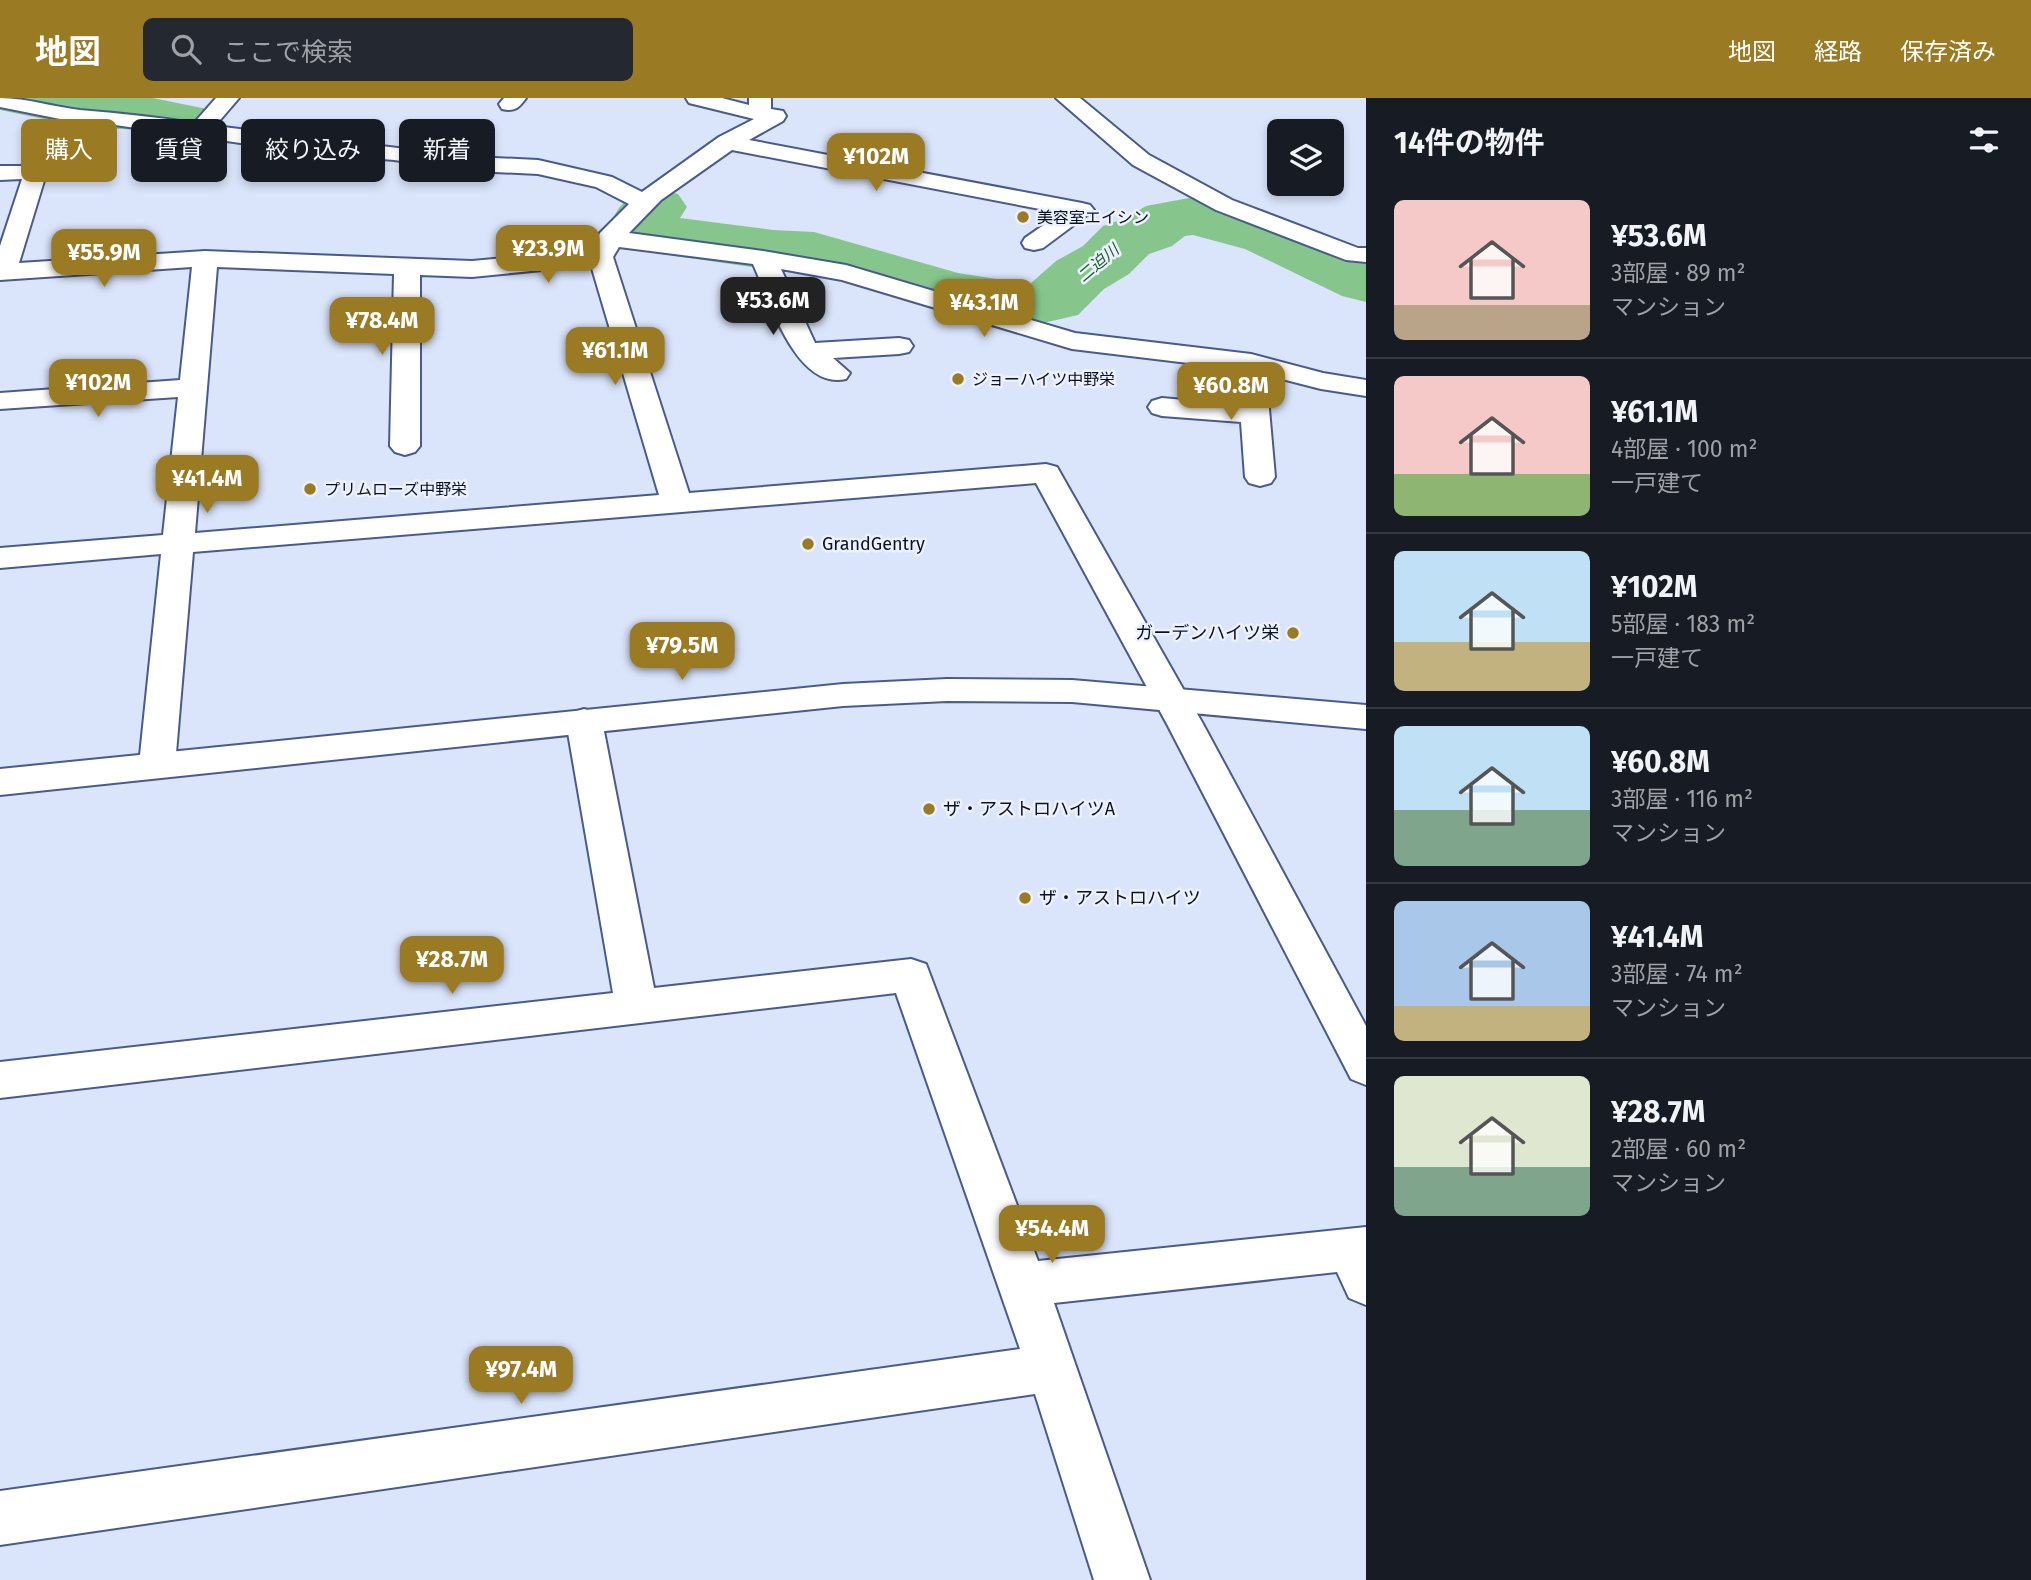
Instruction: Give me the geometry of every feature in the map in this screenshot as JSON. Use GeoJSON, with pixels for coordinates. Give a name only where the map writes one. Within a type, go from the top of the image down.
{"type":"FeatureCollection","features":[{"type":"Feature","properties":{"kind":"street"},"geometry":{"type":"LineString","coordinates":[[209,119],[228,98]]}},
{"type":"Feature","properties":{"kind":"street"},"geometry":{"type":"LineString","coordinates":[[605,247],[644,202],[727,142],[775,116],[760,106],[697,98]]}},
{"type":"Feature","properties":{"kind":"street"},"geometry":{"type":"LineString","coordinates":[[1067,98],[1142,160],[1224,205],[1355,256],[1366,255]]}},
{"type":"Feature","properties":{"kind":"street"},"geometry":{"type":"LineString","coordinates":[[0,101],[79,116],[131,120]]}},
{"type":"Feature","properties":{"kind":"street"},"geometry":{"type":"LineString","coordinates":[[227,133],[310,146],[394,153],[473,164],[538,167],[604,182],[644,202]]}},
{"type":"Feature","properties":{"kind":"street"},"geometry":{"type":"LineString","coordinates":[[727,142],[1082,210],[1034,243]]}},
{"type":"Feature","properties":{"kind":"street"},"geometry":{"type":"LineString","coordinates":[[0,173],[36,171],[2,272],[205,259],[472,269],[605,247],[762,258],[846,273],[1072,341],[1251,362],[1321,382],[1366,388]]}},
{"type":"Feature","properties":{"kind":"street"},"geometry":{"type":"LineString","coordinates":[[605,247],[677,503]]}},
{"type":"Feature","properties":{"kind":"street"},"geometry":{"type":"LineString","coordinates":[[762,258],[806,352],[836,373]]}},
{"type":"Feature","properties":{"kind":"street"},"geometry":{"type":"LineString","coordinates":[[157,765],[205,259]]}},
{"type":"Feature","properties":{"kind":"street"},"geometry":{"type":"LineString","coordinates":[[405,446],[407,267]]}},
{"type":"Feature","properties":{"kind":"street"},"geometry":{"type":"LineString","coordinates":[[806,352],[899,346]]}},
{"type":"Feature","properties":{"kind":"street"},"geometry":{"type":"LineString","coordinates":[[1251,362],[1260,477]]}},
{"type":"Feature","properties":{"kind":"street"},"geometry":{"type":"LineString","coordinates":[[0,401],[193,387]]}},
{"type":"Feature","properties":{"kind":"street"},"geometry":{"type":"LineString","coordinates":[[1162,407],[1255,415]]}},
{"type":"Feature","properties":{"kind":"street"},"geometry":{"type":"LineString","coordinates":[[0,558],[1046,473],[1172,700],[1366,1067]]}},
{"type":"Feature","properties":{"kind":"street"},"geometry":{"type":"LineString","coordinates":[[0,782],[843,695],[947,690],[1072,691],[1366,717]]}},
{"type":"Feature","properties":{"kind":"street"},"geometry":{"type":"LineString","coordinates":[[584,721],[637,1007]]}},
{"type":"Feature","properties":{"kind":"street"},"geometry":{"type":"LineString","coordinates":[[0,1080],[911,975],[1052,1368],[1122,1580]]}},
{"type":"Feature","properties":{"kind":"street"},"geometry":{"type":"LineString","coordinates":[[1022,1285],[1361,1260]]}},
{"type":"Feature","properties":{"kind":"street"},"geometry":{"type":"LineString","coordinates":[[0,1518],[1052,1368]]}},
{"type":"Feature","properties":{"kind":"waterway","name":"二迫川"},"geometry":{"type":"LineString","coordinates":[[19,98],[83,110],[141,113],[176,119]]}},
{"type":"Feature","properties":{"kind":"waterway","name":"二迫川"},"geometry":{"type":"LineString","coordinates":[[656,207],[646,215],[642,226],[654,234],[773,250],[814,252],[951,292],[1030,305],[1054,300],[1080,275],[1106,260],[1126,240],[1149,232],[1168,219],[1194,216],[1268,235],[1366,282]]}},
{"type":"Feature","properties":{"kind":"place","name":"美容室エイシン"},"geometry":{"type":"Point","coordinates":[1023,217]}},
{"type":"Feature","properties":{"kind":"place","name":"ジョーハイツ中野栄"},"geometry":{"type":"Point","coordinates":[958,379]}},
{"type":"Feature","properties":{"kind":"place","name":"プリムローズ中野栄"},"geometry":{"type":"Point","coordinates":[310,489]}},
{"type":"Feature","properties":{"kind":"place","name":"GrandGentry"},"geometry":{"type":"Point","coordinates":[808,544]}},
{"type":"Feature","properties":{"kind":"place","name":"ガーデンハイツ栄"},"geometry":{"type":"Point","coordinates":[1293,633]}},
{"type":"Feature","properties":{"kind":"place","name":"ザ・アストロハイツA"},"geometry":{"type":"Point","coordinates":[929,809]}},
{"type":"Feature","properties":{"kind":"place","name":"ザ・アストロハイツ"},"geometry":{"type":"Point","coordinates":[1025,898]}}]}
